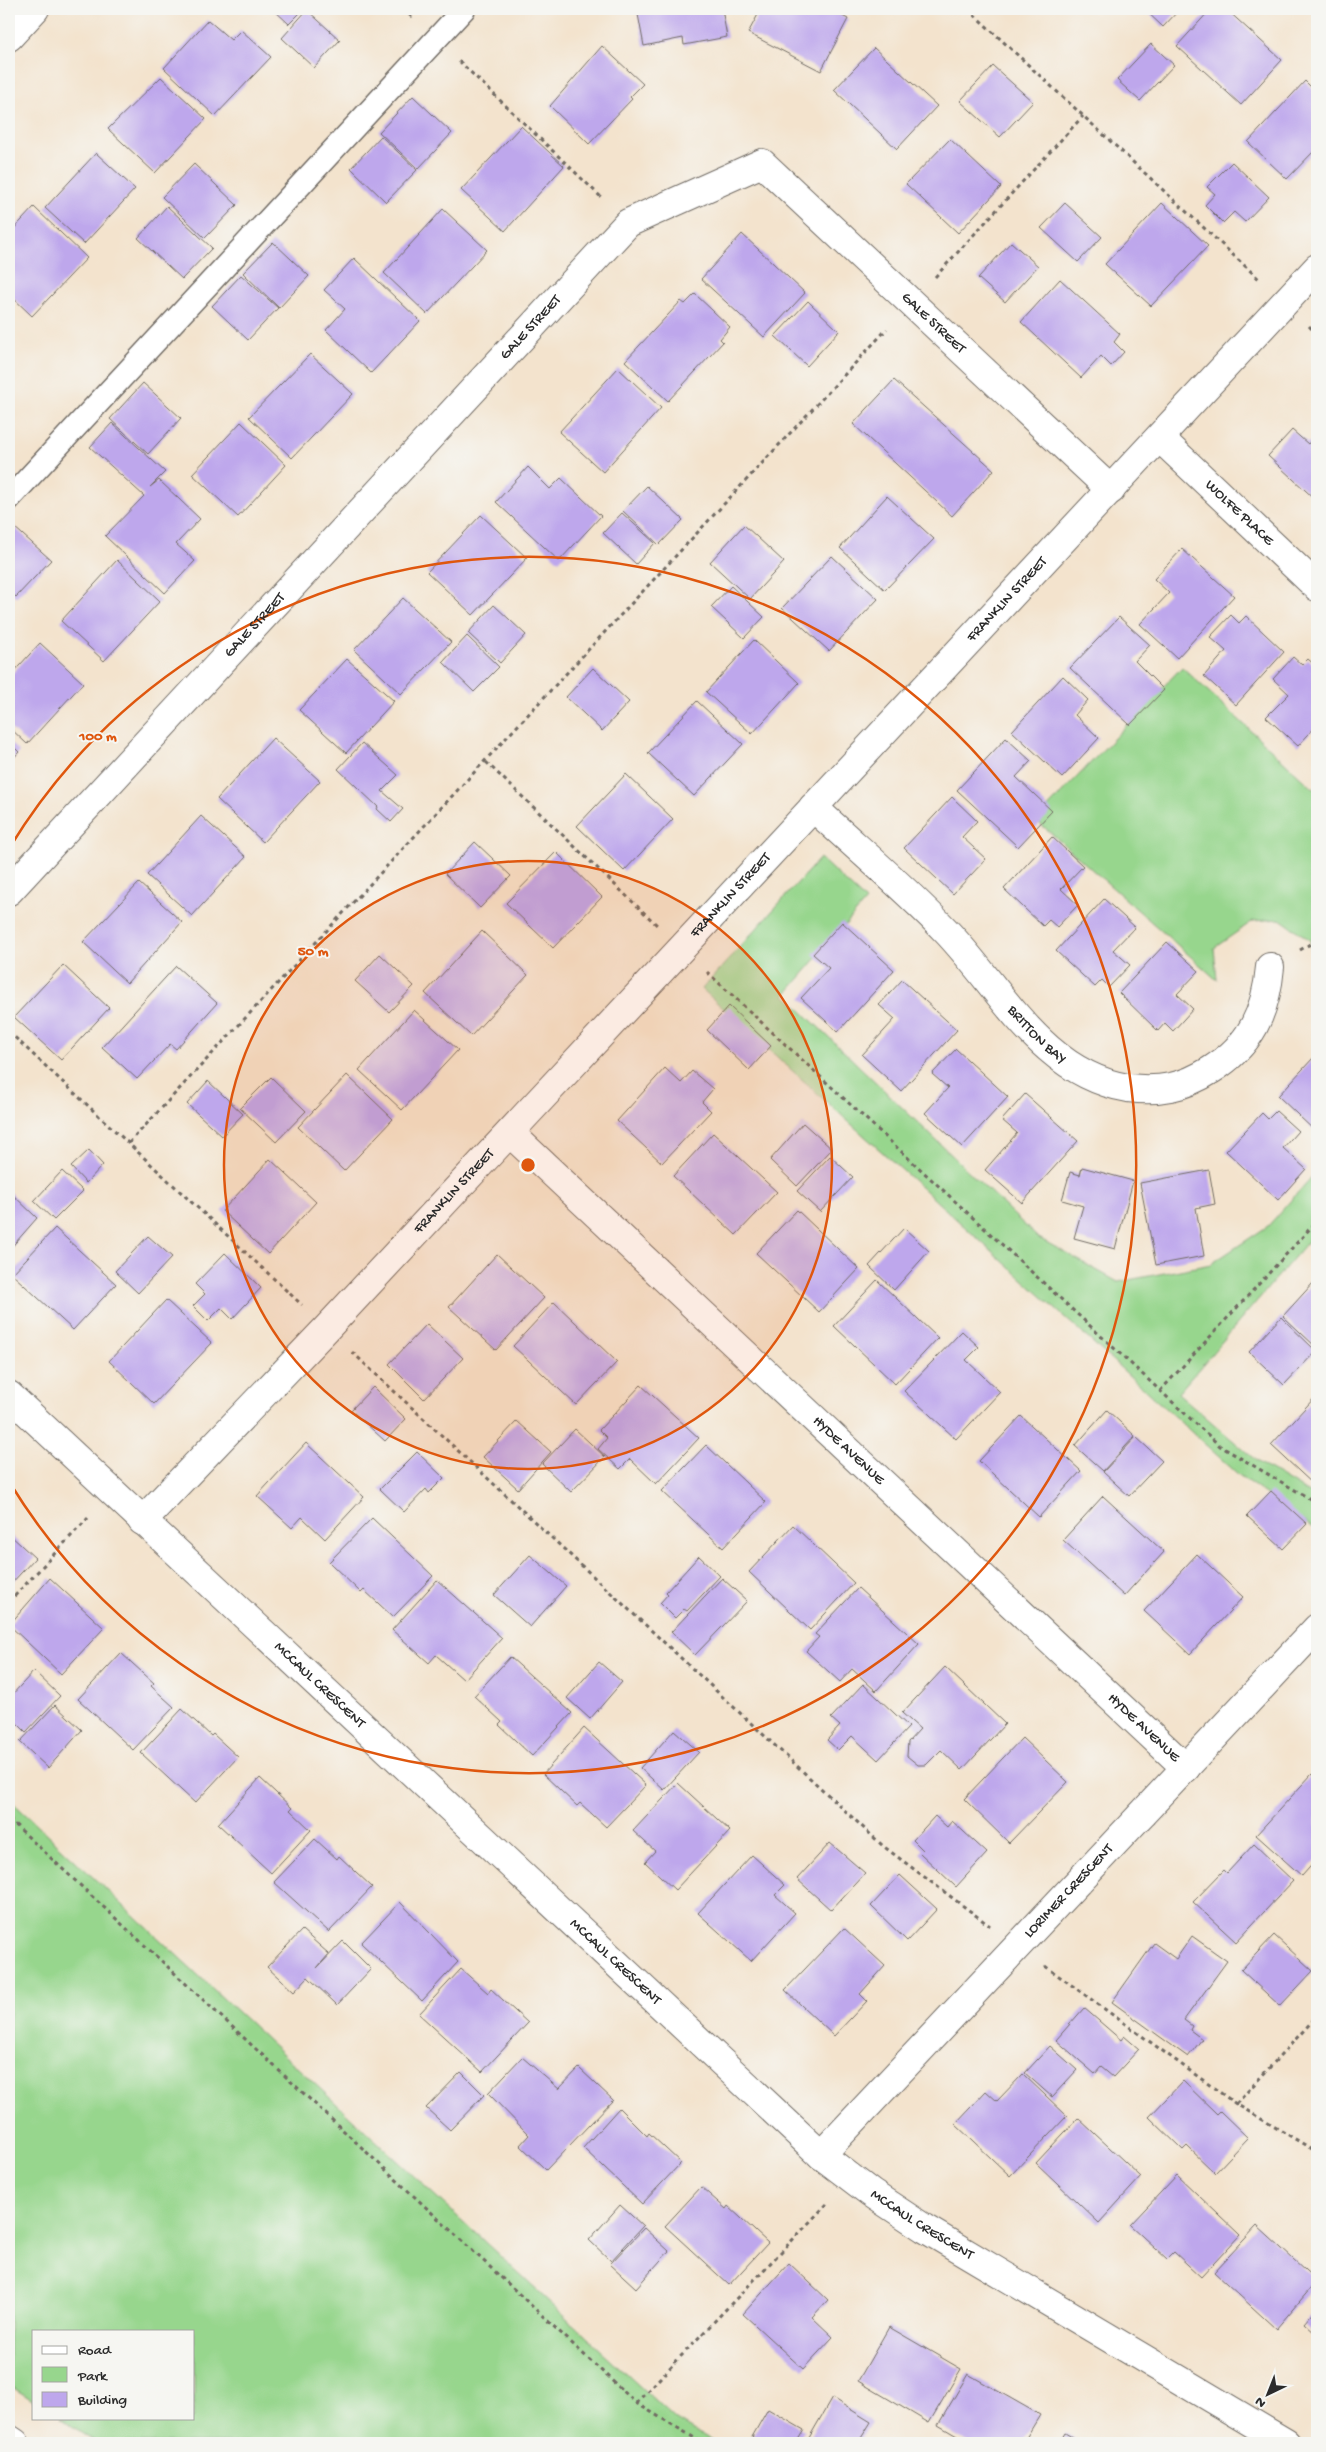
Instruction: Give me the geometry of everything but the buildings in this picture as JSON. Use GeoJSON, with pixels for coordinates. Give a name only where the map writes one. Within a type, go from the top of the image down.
{"type":"FeatureCollection","features":[{"type":"Feature","properties":{"kind":"main road"},"geometry":{"type":"LineString","coordinates":[[9,37],[34,9]]}},
{"type":"Feature","properties":{"kind":"main road","name":"GALE STREET"},"geometry":{"type":"LineString","coordinates":[[9,891],[628,223],[762,163],[1111,490]]}},
{"type":"Feature","properties":{"kind":"main road","name":"FRANKLIN STREET"},"geometry":{"type":"LineString","coordinates":[[142,1521],[510,1133],[1317,268]]}},
{"type":"Feature","properties":{"kind":"main road","name":"WOLFE PLACE"},"geometry":{"type":"LineString","coordinates":[[1160,438],[1317,588]]}},
{"type":"Feature","properties":{"kind":"main road","name":"BRITTON BAY"},"geometry":{"type":"LineString","coordinates":[[813,807],[945,930],[1034,1035],[1058,1056],[1086,1074],[1115,1086],[1147,1090],[1172,1089],[1195,1080],[1219,1065],[1242,1044],[1259,1020],[1268,993],[1270,967]]}},
{"type":"Feature","properties":{"kind":"main road","name":"HYDE AVENUE"},"geometry":{"type":"LineString","coordinates":[[510,1133],[1186,1768]]}},
{"type":"Feature","properties":{"kind":"main road","name":"MCCAUL CRESCENT"},"geometry":{"type":"LineString","coordinates":[[9,1395],[821,2155],[871,2194],[924,2228],[1286,2443]]}},
{"type":"Feature","properties":{"kind":"main road","name":"LORIMER CRESCENT"},"geometry":{"type":"LineString","coordinates":[[821,2155],[1317,1628]]}},
{"type":"Feature","properties":{"kind":"main road"},"geometry":{"type":"LineString","coordinates":[[9,2439],[15,2443]]}},
{"type":"Feature","properties":{"kind":"lane"},"geometry":{"type":"LineString","coordinates":[[9,499],[464,9]]}},
{"type":"Feature","properties":{"kind":"path"},"geometry":{"type":"LineString","coordinates":[[402,9],[436,39],[628,223]]}},
{"type":"Feature","properties":{"kind":"path"},"geometry":{"type":"LineString","coordinates":[[968,9],[1317,334]]}},
{"type":"Feature","properties":{"kind":"path"},"geometry":{"type":"LineString","coordinates":[[129,1142],[486,762],[1083,116]]}},
{"type":"Feature","properties":{"kind":"path"},"geometry":{"type":"LineString","coordinates":[[486,762],[682,949],[1220,1446],[1317,1503]]}},
{"type":"Feature","properties":{"kind":"path"},"geometry":{"type":"LineString","coordinates":[[9,1032],[883,1846],[1236,2104],[1317,2152]]}},
{"type":"Feature","properties":{"kind":"path"},"geometry":{"type":"LineString","coordinates":[[1160,1391],[1317,1221]]}},
{"type":"Feature","properties":{"kind":"path"},"geometry":{"type":"LineString","coordinates":[[9,1602],[112,1492]]}},
{"type":"Feature","properties":{"kind":"path"},"geometry":{"type":"LineString","coordinates":[[9,1819],[636,2403],[703,2443]]}},
{"type":"Feature","properties":{"kind":"path"},"geometry":{"type":"LineString","coordinates":[[1236,2104],[1317,2016]]}},
{"type":"Feature","properties":{"kind":"path"},"geometry":{"type":"LineString","coordinates":[[636,2403],[852,2178]]}},
{"type":"Feature","properties":{"kind":"green space"},"geometry":{"type":"Polygon","coordinates":[[[1182,667],[1317,792],[1317,969],[1313,965],[1310,940],[1280,919],[1253,921],[1214,948],[1217,980],[1036,820],[1182,667]]]}},
{"type":"Feature","properties":{"kind":"green space"},"geometry":{"type":"Polygon","coordinates":[[[820,858],[866,901],[785,995],[1037,1237],[1118,1282],[1211,1264],[1268,1226],[1317,1171],[1317,1231],[1178,1393],[1259,1463],[1317,1498],[1317,1531],[1240,1476],[702,989],[820,858]]]}},
{"type":"Feature","properties":{"kind":"green space"},"geometry":{"type":"Polygon","coordinates":[[[9,1799],[676,2420],[715,2443],[98,2443],[63,2420],[195,2420],[195,2330],[32,2330],[32,2400],[9,2385],[9,1799]]]}}]}
